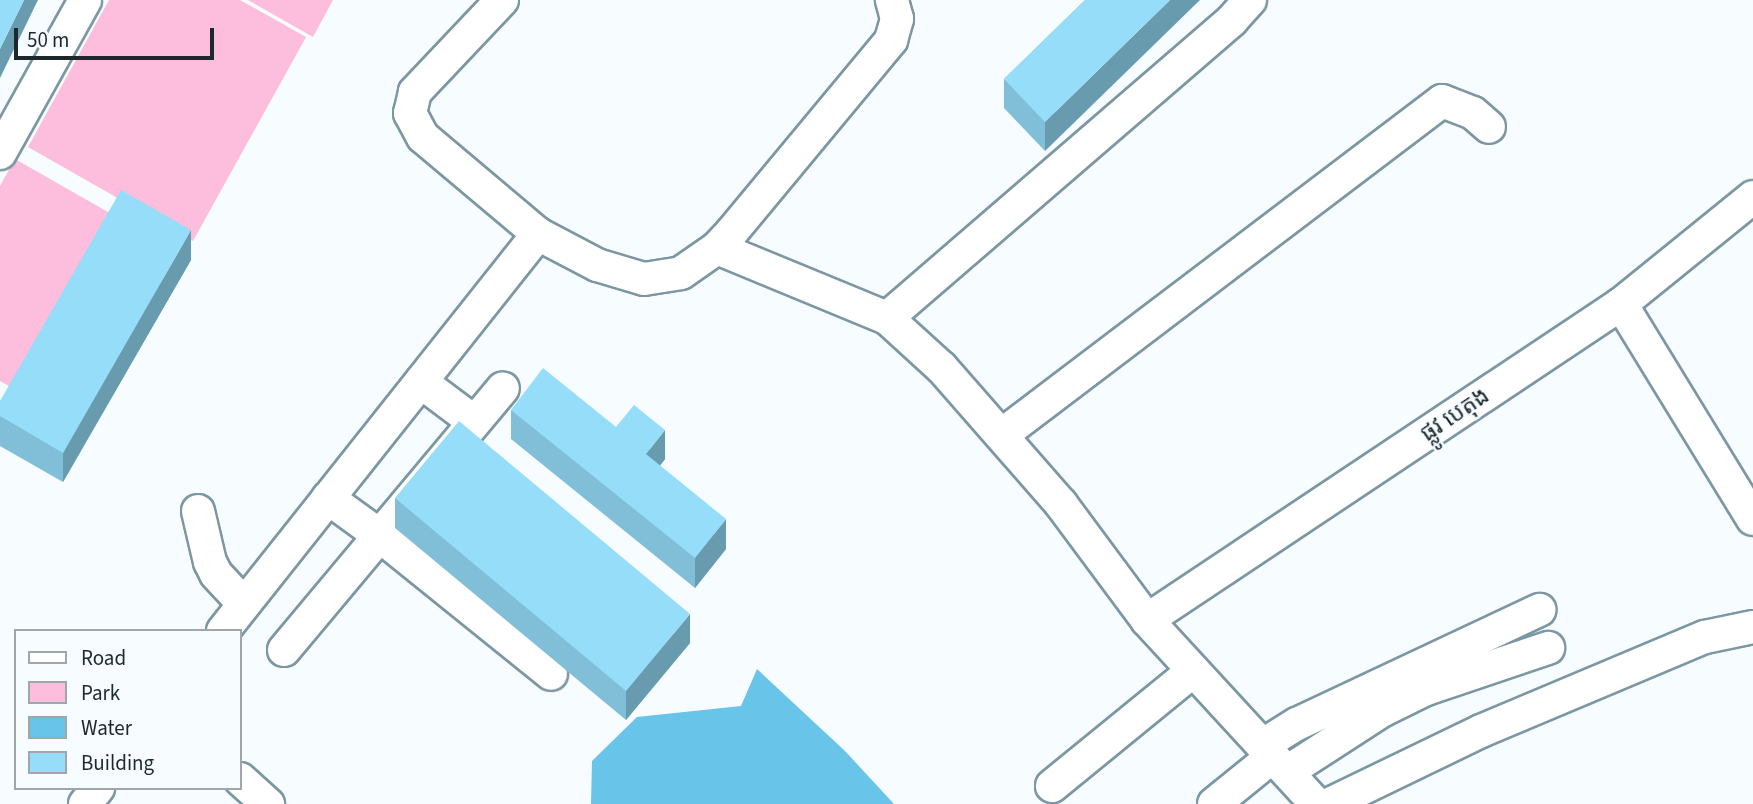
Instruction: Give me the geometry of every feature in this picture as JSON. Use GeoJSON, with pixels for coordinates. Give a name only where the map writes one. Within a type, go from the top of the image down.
{"type":"FeatureCollection","features":[{"type":"Feature","properties":{"kind":"street"},"geometry":{"type":"LineString","coordinates":[[0,153],[85,0]]}},
{"type":"Feature","properties":{"kind":"street"},"geometry":{"type":"LineString","coordinates":[[502,0],[415,92],[410,113],[423,136],[538,234],[597,265],[644,279],[681,273],[717,248],[891,40],[897,19],[892,0]]}},
{"type":"Feature","properties":{"kind":"street"},"geometry":{"type":"LineString","coordinates":[[887,318],[1232,20],[1250,0]]}},
{"type":"Feature","properties":{"kind":"street"},"geometry":{"type":"LineString","coordinates":[[1003,434],[1442,101],[1474,113],[1489,127]]}},
{"type":"Feature","properties":{"kind":"street","name":"ផ្លូវ បេតុង"},"geometry":{"type":"LineString","coordinates":[[1147,620],[1621,304],[1753,197]]}},
{"type":"Feature","properties":{"kind":"street"},"geometry":{"type":"LineString","coordinates":[[225,629],[538,234]]}},
{"type":"Feature","properties":{"kind":"street"},"geometry":{"type":"LineString","coordinates":[[717,248],[887,318],[942,368],[1003,434],[1060,503],[1147,620],[1316,804]]}},
{"type":"Feature","properties":{"kind":"street"},"geometry":{"type":"LineString","coordinates":[[1621,304],[1753,519]]}},
{"type":"Feature","properties":{"kind":"street"},"geometry":{"type":"LineString","coordinates":[[421,382],[473,421]]}},
{"type":"Feature","properties":{"kind":"street"},"geometry":{"type":"LineString","coordinates":[[284,650],[503,388]]}},
{"type":"Feature","properties":{"kind":"street"},"geometry":{"type":"LineString","coordinates":[[328,498],[379,535],[551,674]]}},
{"type":"Feature","properties":{"kind":"street"},"geometry":{"type":"LineString","coordinates":[[198,511],[210,562],[216,574],[244,604]]}},
{"type":"Feature","properties":{"kind":"street"},"geometry":{"type":"LineString","coordinates":[[1274,758],[1297,724],[1539,610]]}},
{"type":"Feature","properties":{"kind":"street"},"geometry":{"type":"LineString","coordinates":[[1330,804],[1481,731],[1705,637],[1753,627]]}},
{"type":"Feature","properties":{"kind":"street"},"geometry":{"type":"LineString","coordinates":[[1214,804],[1274,758],[1426,688],[1548,648]]}},
{"type":"Feature","properties":{"kind":"street"},"geometry":{"type":"LineString","coordinates":[[1052,786],[1193,670]]}},
{"type":"Feature","properties":{"kind":"street"},"geometry":{"type":"LineString","coordinates":[[242,781],[268,804]]}},
{"type":"Feature","properties":{"kind":"street"},"geometry":{"type":"LineString","coordinates":[[85,804],[96,790]]}},
{"type":"Feature","properties":{"kind":"green space"},"geometry":{"type":"Polygon","coordinates":[[[109,0],[240,0],[306,37],[193,241],[28,147],[109,0]]]}},
{"type":"Feature","properties":{"kind":"green space"},"geometry":{"type":"Polygon","coordinates":[[[248,0],[333,0],[313,37],[248,0]]]}},
{"type":"Feature","properties":{"kind":"green space"},"geometry":{"type":"Polygon","coordinates":[[[15,159],[115,216],[16,390],[0,381],[0,186],[15,159]]]}},
{"type":"Feature","properties":{"kind":"water"},"geometry":{"type":"Polygon","coordinates":[[[757,669],[845,751],[894,804],[591,804],[592,761],[637,717],[741,706],[757,669]]]}},
{"type":"Feature","properties":{"kind":"building"},"geometry":{"type":"Polygon","coordinates":[[[0,0],[24,0],[0,49],[0,0]]]}},
{"type":"Feature","properties":{"kind":"building"},"geometry":{"type":"Polygon","coordinates":[[[1085,0],[1170,0],[1045,122],[1004,79],[1085,0]]]}},
{"type":"Feature","properties":{"kind":"building"},"geometry":{"type":"Polygon","coordinates":[[[121,190],[191,230],[63,453],[0,416],[0,401],[121,190]]]}},
{"type":"Feature","properties":{"kind":"building"},"geometry":{"type":"Polygon","coordinates":[[[543,368],[616,427],[634,405],[665,430],[646,454],[726,519],[695,558],[511,410],[543,368]]]}},
{"type":"Feature","properties":{"kind":"building"},"geometry":{"type":"Polygon","coordinates":[[[459,421],[690,614],[626,691],[395,498],[459,421]]]}}]}
